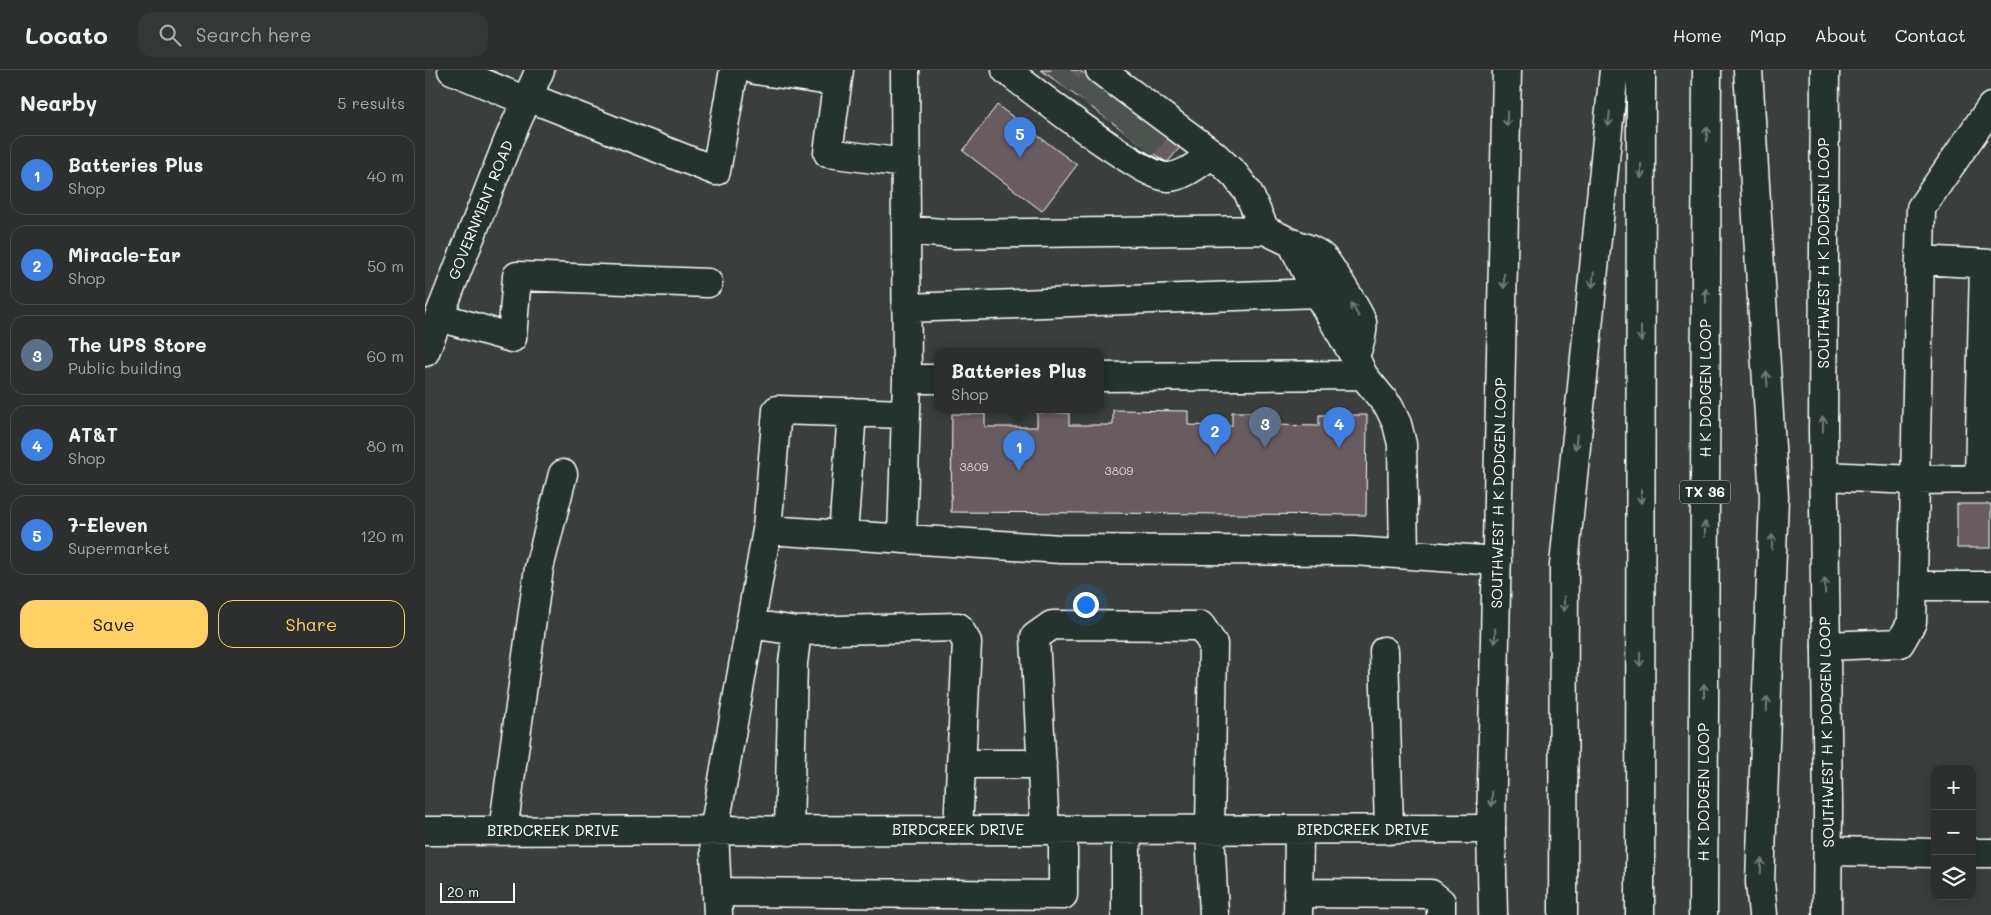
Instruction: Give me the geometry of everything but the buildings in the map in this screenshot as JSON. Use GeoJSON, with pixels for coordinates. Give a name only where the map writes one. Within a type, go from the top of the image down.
{"type":"FeatureCollection","features":[{"type":"Feature","properties":{"kind":"main road"},"geometry":{"type":"LineString","coordinates":[[452,70],[716,171],[735,70]]}},
{"type":"Feature","properties":{"kind":"main road","name":"GOVERNMENT ROAD"},"geometry":{"type":"LineString","coordinates":[[425,352],[509,139],[540,70]]}},
{"type":"Feature","properties":{"kind":"main road"},"geometry":{"type":"LineString","coordinates":[[755,70],[838,76],[828,153],[905,162]]}},
{"type":"Feature","properties":{"kind":"main road"},"geometry":{"type":"LineString","coordinates":[[903,539],[907,379],[905,70]]}},
{"type":"Feature","properties":{"kind":"main road","name":"SOUTHWEST H K DODGEN LOOP"},"geometry":{"type":"LineString","coordinates":[[1493,915],[1491,829],[1507,70]]}},
{"type":"Feature","properties":{"kind":"main road"},"geometry":{"type":"LineString","coordinates":[[1563,915],[1564,566],[1614,70]]}},
{"type":"Feature","properties":{"kind":"main road"},"geometry":{"type":"LineString","coordinates":[[1640,915],[1641,70]]}},
{"type":"Feature","properties":{"kind":"main road","name":"H K DODGEN LOOP"},"geometry":{"type":"LineString","coordinates":[[1703,915],[1707,70]]}},
{"type":"Feature","properties":{"kind":"main road"},"geometry":{"type":"LineString","coordinates":[[1748,70],[1774,497],[1761,882],[1763,915]]}},
{"type":"Feature","properties":{"kind":"main road"},"geometry":{"type":"LineString","coordinates":[[1811,70],[1825,111]]}},
{"type":"Feature","properties":{"kind":"main road","name":"SOUTHWEST H K DODGEN LOOP"},"geometry":{"type":"LineString","coordinates":[[1825,70],[1823,476],[1828,851],[1827,915]]}},
{"type":"Feature","properties":{"kind":"main road"},"geometry":{"type":"LineString","coordinates":[[1825,111],[1843,70]]}},
{"type":"Feature","properties":{"kind":"main road"},"geometry":{"type":"LineString","coordinates":[[1021,74],[1213,154],[1235,174],[1248,192],[1265,230]]}},
{"type":"Feature","properties":{"kind":"main road"},"geometry":{"type":"LineString","coordinates":[[1826,646],[1900,643],[1912,622],[1921,208],[1991,106]]}},
{"type":"Feature","properties":{"kind":"main road"},"geometry":{"type":"LineString","coordinates":[[1110,110],[1141,167],[1167,177],[1185,172],[1213,154]]}},
{"type":"Feature","properties":{"kind":"main road"},"geometry":{"type":"LineString","coordinates":[[906,230],[953,234],[1265,230],[1324,259],[1362,322],[1359,366]]}},
{"type":"Feature","properties":{"kind":"main road"},"geometry":{"type":"LineString","coordinates":[[1292,243],[1317,293],[1359,366],[1389,407],[1397,424],[1402,444],[1404,554]]}},
{"type":"Feature","properties":{"kind":"main road"},"geometry":{"type":"LineString","coordinates":[[1823,476],[1915,480],[1985,479],[1988,264],[1920,260]]}},
{"type":"Feature","properties":{"kind":"main road"},"geometry":{"type":"LineString","coordinates":[[439,317],[513,338],[517,276],[708,283]]}},
{"type":"Feature","properties":{"kind":"main road"},"geometry":{"type":"LineString","coordinates":[[906,308],[1317,293]]}},
{"type":"Feature","properties":{"kind":"main road"},"geometry":{"type":"LineString","coordinates":[[1104,377],[1359,366]]}},
{"type":"Feature","properties":{"kind":"main road"},"geometry":{"type":"LineString","coordinates":[[907,379],[934,379]]}},
{"type":"Feature","properties":{"kind":"main road"},"geometry":{"type":"LineString","coordinates":[[906,414],[777,410],[767,530],[714,831],[717,903],[1063,905],[1054,830],[1042,764],[1035,637],[1052,625],[1201,626],[1213,644],[1210,830],[1214,915]]}},
{"type":"Feature","properties":{"kind":"main road"},"geometry":{"type":"LineString","coordinates":[[843,535],[851,412]]}},
{"type":"Feature","properties":{"kind":"main road"},"geometry":{"type":"LineString","coordinates":[[503,831],[539,568],[563,474]]}},
{"type":"Feature","properties":{"kind":"main road"},"geometry":{"type":"LineString","coordinates":[[767,530],[1061,549],[1354,551],[1497,561]]}},
{"type":"Feature","properties":{"kind":"main road"},"geometry":{"type":"LineString","coordinates":[[1913,586],[1991,586]]}},
{"type":"Feature","properties":{"kind":"main road"},"geometry":{"type":"LineString","coordinates":[[750,624],[797,631],[958,627],[967,642],[959,830]]}},
{"type":"Feature","properties":{"kind":"main road"},"geometry":{"type":"LineString","coordinates":[[789,831],[793,663],[797,631]]}},
{"type":"Feature","properties":{"kind":"main road"},"geometry":{"type":"LineString","coordinates":[[1384,651],[1389,830]]}},
{"type":"Feature","properties":{"kind":"main road"},"geometry":{"type":"LineString","coordinates":[[961,764],[1042,764]]}},
{"type":"Feature","properties":{"kind":"main road","name":"BIRDCREEK DRIVE"},"geometry":{"type":"LineString","coordinates":[[425,831],[1491,829]]}},
{"type":"Feature","properties":{"kind":"main road"},"geometry":{"type":"LineString","coordinates":[[1126,830],[1126,915]]}},
{"type":"Feature","properties":{"kind":"main road"},"geometry":{"type":"LineString","coordinates":[[1299,830],[1298,904],[1431,894],[1441,902],[1441,915]]}},
{"type":"Feature","properties":{"kind":"main road"},"geometry":{"type":"LineString","coordinates":[[1828,851],[1931,852]]}},
{"type":"Feature","properties":{"kind":"main road"},"geometry":{"type":"LineString","coordinates":[[1976,853],[1991,853]]}},
{"type":"Feature","properties":{"kind":"tunnel"},"geometry":{"type":"LineString","coordinates":[[1059,83],[1070,70]]}},
{"type":"Feature","properties":{"kind":"tunnel"},"geometry":{"type":"LineString","coordinates":[[1080,99],[1095,82]]}},
{"type":"Feature","properties":{"kind":"tunnel"},"geometry":{"type":"LineString","coordinates":[[1101,114],[1115,97]]}},
{"type":"Feature","properties":{"kind":"tunnel"},"geometry":{"type":"LineString","coordinates":[[1121,129],[1136,112]]}},
{"type":"Feature","properties":{"kind":"tunnel"},"geometry":{"type":"LineString","coordinates":[[1143,146],[1157,128]]}},
{"type":"Feature","properties":{"kind":"place","name":"7-Eleven"},"geometry":{"type":"Point","coordinates":[1020,158]}},
{"type":"Feature","properties":{"kind":"place","name":"The UPS Store"},"geometry":{"type":"Point","coordinates":[1265,448]}},
{"type":"Feature","properties":{"kind":"place","name":"AT&T"},"geometry":{"type":"Point","coordinates":[1339,448]}},
{"type":"Feature","properties":{"kind":"place","name":"Miracle-Ear"},"geometry":{"type":"Point","coordinates":[1215,455]}},
{"type":"Feature","properties":{"kind":"place","name":"Batteries Plus"},"geometry":{"type":"Point","coordinates":[1019,471]}}]}
